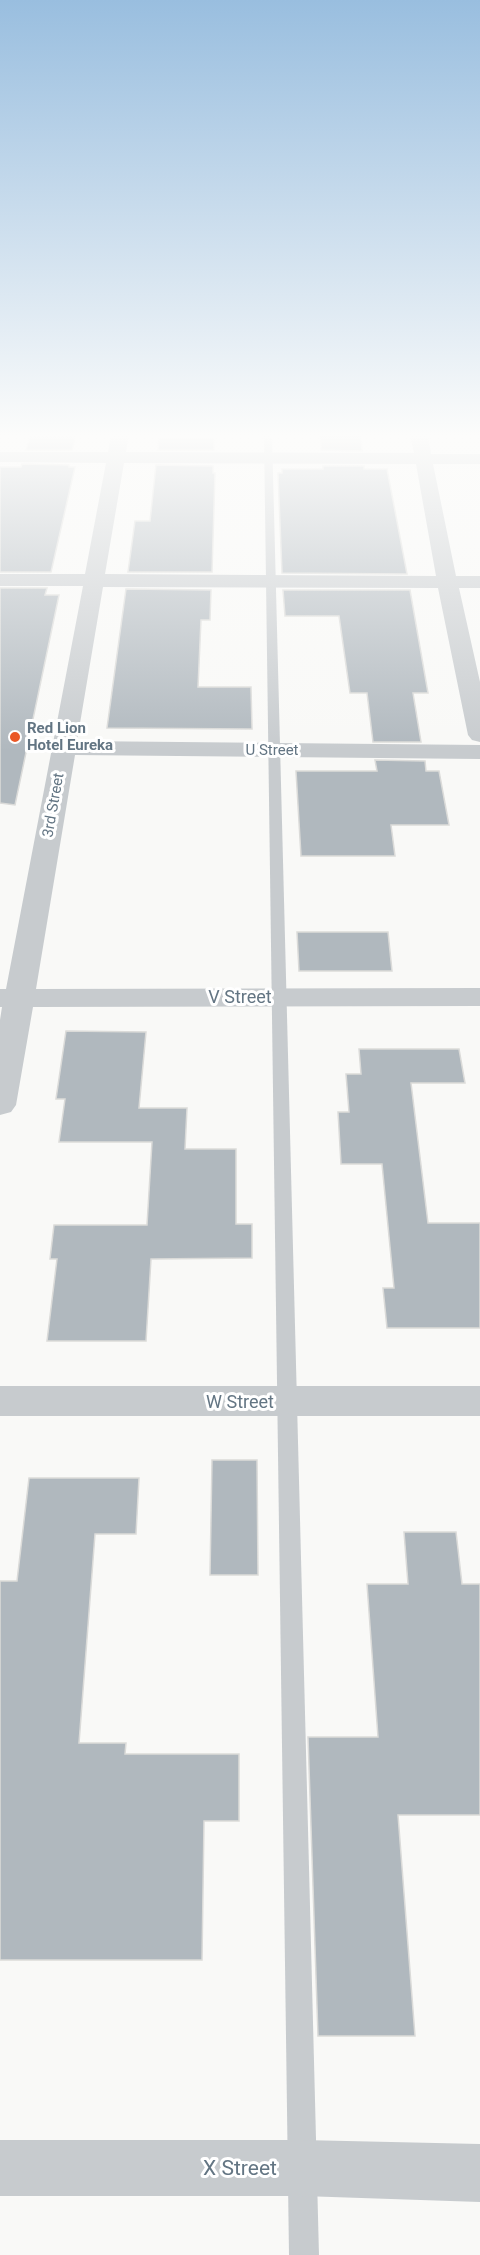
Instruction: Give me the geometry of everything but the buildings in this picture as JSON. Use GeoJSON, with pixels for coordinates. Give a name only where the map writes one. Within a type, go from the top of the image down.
{"type":"FeatureCollection","features":[{"type":"Feature","properties":{"kind":"street","name":"3rd Street"},"geometry":{"type":"LineString","coordinates":[[0,1105],[9,998],[64,748],[102,540]]}},
{"type":"Feature","properties":{"kind":"street"},"geometry":{"type":"LineString","coordinates":[[439,540],[480,735]]}},
{"type":"Feature","properties":{"kind":"street"},"geometry":{"type":"LineString","coordinates":[[0,580],[480,582]]}},
{"type":"Feature","properties":{"kind":"street","name":"U Street"},"geometry":{"type":"LineString","coordinates":[[64,748],[480,752]]}},
{"type":"Feature","properties":{"kind":"street","name":"V Street"},"geometry":{"type":"LineString","coordinates":[[9,998],[480,997]]}},
{"type":"Feature","properties":{"kind":"street","name":"W Street"},"geometry":{"type":"LineString","coordinates":[[0,1401],[480,1401]]}},
{"type":"Feature","properties":{"kind":"street","name":"X Street"},"geometry":{"type":"LineString","coordinates":[[0,2168],[302,2168],[480,2173]]}},
{"type":"Feature","properties":{"kind":"lane"},"geometry":{"type":"LineString","coordinates":[[270,540],[304,2255]]}},
{"type":"Feature","properties":{"kind":"place","name":"Red Lion Hotel Eureka"},"geometry":{"type":"Point","coordinates":[15,737]}}]}
